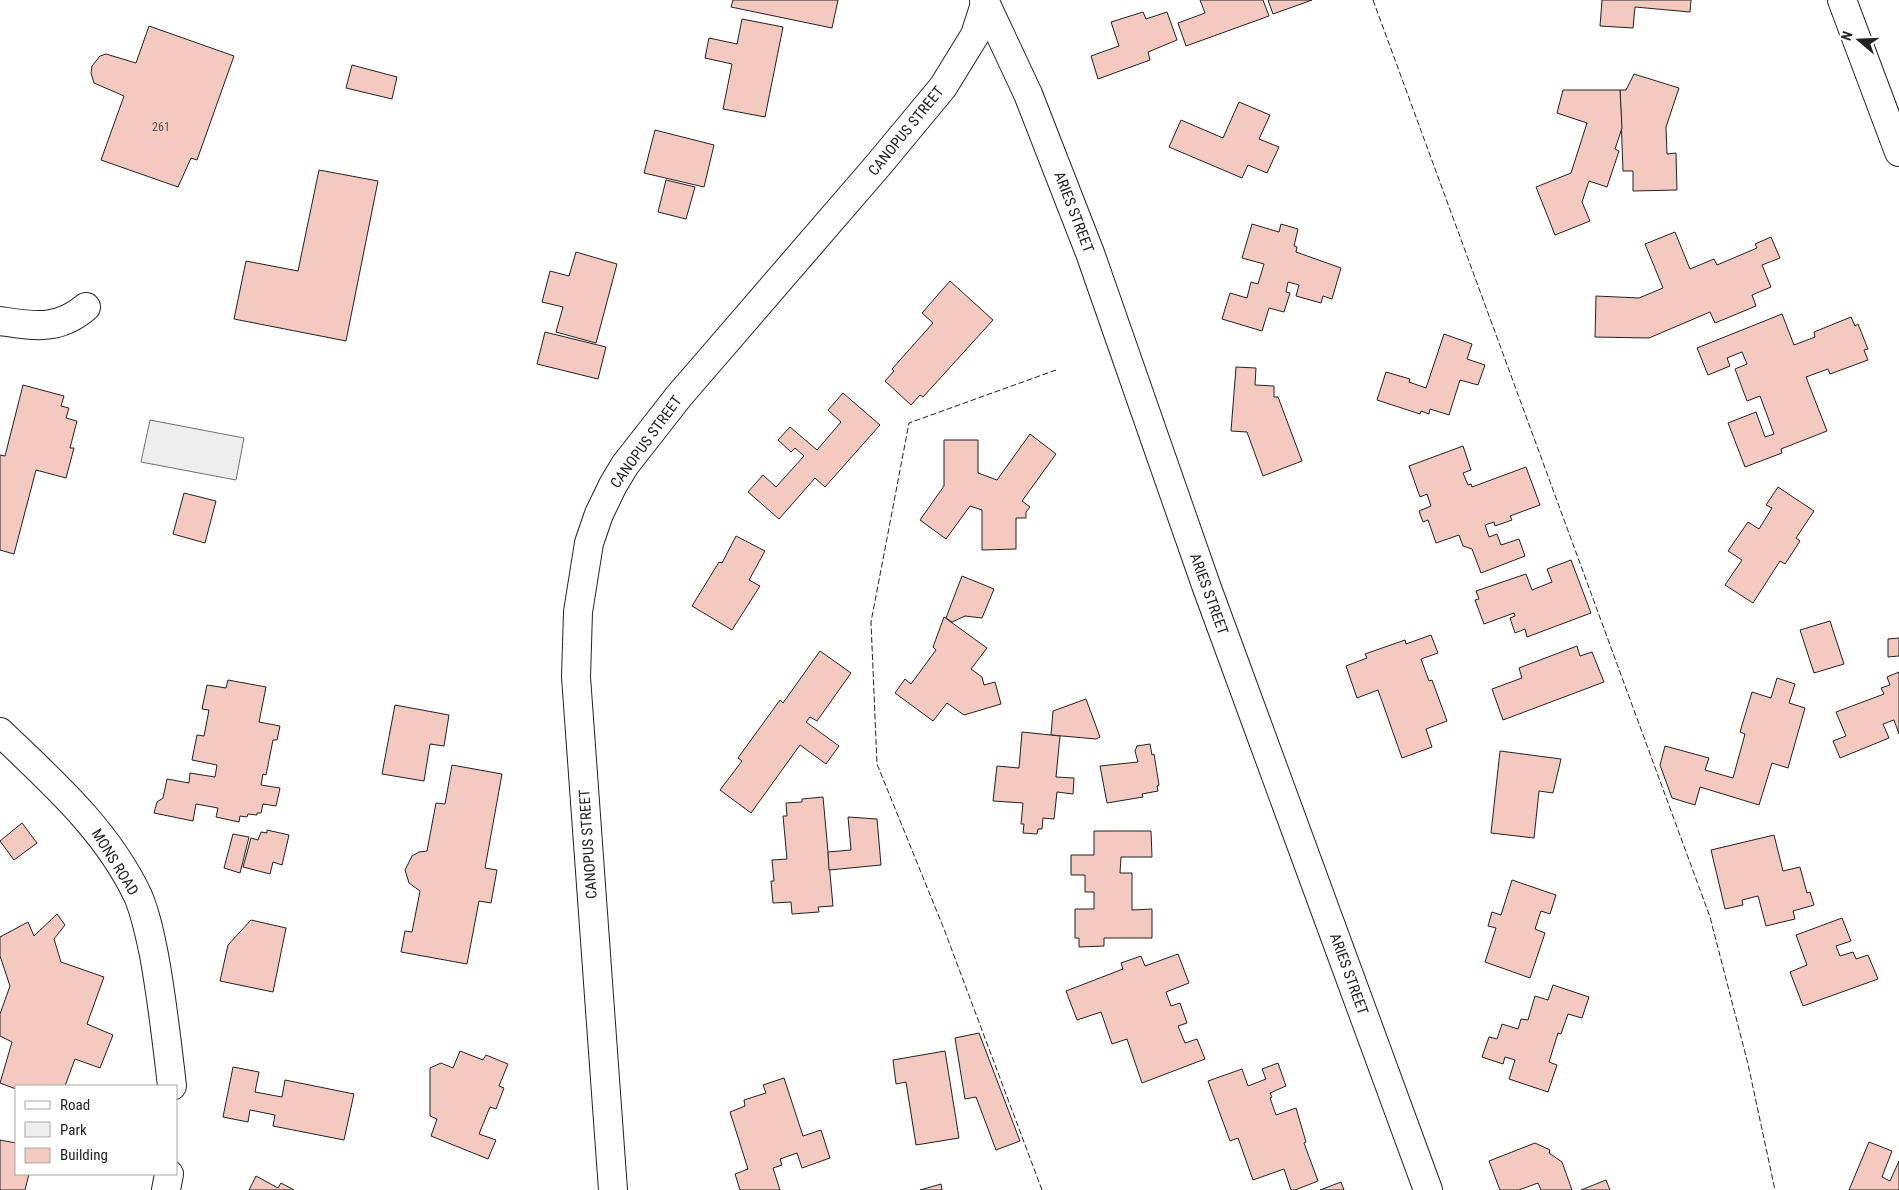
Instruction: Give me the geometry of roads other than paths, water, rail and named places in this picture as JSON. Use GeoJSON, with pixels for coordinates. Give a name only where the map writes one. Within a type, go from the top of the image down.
{"type":"FeatureCollection","features":[{"type":"Feature","properties":{"kind":"street"},"geometry":{"type":"LineString","coordinates":[[1842,0],[1899,152]]}},
{"type":"Feature","properties":{"kind":"street","name":"CANOPUS STREET"},"geometry":{"type":"LineString","coordinates":[[613,1190],[576,677],[578,612],[589,543],[599,514],[625,465],[678,396],[925,110],[964,56],[975,35],[984,2]]}},
{"type":"Feature","properties":{"kind":"street","name":"ARIES STREET"},"geometry":{"type":"LineString","coordinates":[[984,2],[1028,94],[1090,253],[1210,597],[1428,1190]]}},
{"type":"Feature","properties":{"kind":"street"},"geometry":{"type":"LineString","coordinates":[[0,321],[37,326],[62,323],[73,318],[86,307]]}},
{"type":"Feature","properties":{"kind":"street","name":"MONS ROAD"},"geometry":{"type":"LineString","coordinates":[[0,732],[67,796],[102,836],[139,898],[148,927],[162,995],[172,1085]]}},
{"type":"Feature","properties":{"kind":"street"},"geometry":{"type":"LineString","coordinates":[[166,1190],[169,1175]]}}]}
